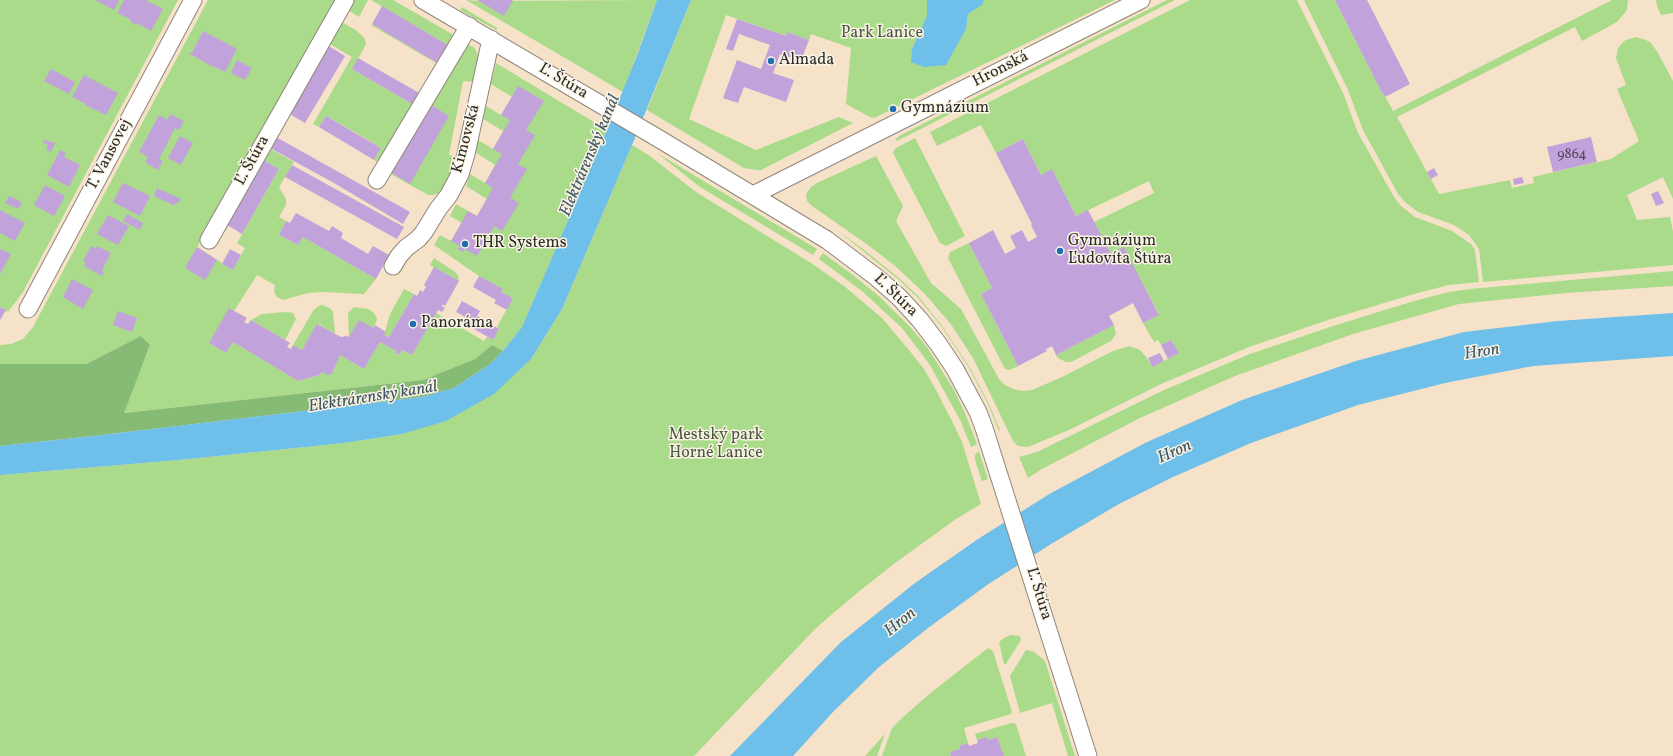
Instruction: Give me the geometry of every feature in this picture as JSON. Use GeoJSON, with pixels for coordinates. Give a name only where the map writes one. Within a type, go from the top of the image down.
{"type":"FeatureCollection","features":[{"type":"Feature","properties":{"kind":"street","name":"T. Vansovej"},"geometry":{"type":"LineString","coordinates":[[28,309],[193,0]]}},
{"type":"Feature","properties":{"kind":"street","name":"Ľ. Štúra"},"geometry":{"type":"LineString","coordinates":[[209,240],[345,0]]}},
{"type":"Feature","properties":{"kind":"street","name":"Hronská"},"geometry":{"type":"LineString","coordinates":[[753,195],[1141,0]]}},
{"type":"Feature","properties":{"kind":"street","name":"Ľ. Štúra"},"geometry":{"type":"LineString","coordinates":[[432,2],[469,26],[753,195],[844,252],[899,297],[920,320],[940,345],[964,384],[984,428],[1000,474],[1088,756]]}},
{"type":"Feature","properties":{"kind":"street"},"geometry":{"type":"LineString","coordinates":[[377,180],[469,26]]}},
{"type":"Feature","properties":{"kind":"street","name":"Kimovská"},"geometry":{"type":"LineString","coordinates":[[393,266],[406,248],[418,239],[424,232],[438,209],[449,195],[460,174],[466,154],[491,39]]}},
{"type":"Feature","properties":{"kind":"green space"},"geometry":{"type":"Polygon","coordinates":[[[0,0],[178,0],[23,292],[8,312],[0,307],[0,0]]]}},
{"type":"Feature","properties":{"kind":"green space"},"geometry":{"type":"Polygon","coordinates":[[[208,0],[337,0],[197,247],[233,270],[245,248],[237,243],[279,169],[260,158],[267,147],[294,162],[279,187],[286,199],[286,205],[279,217],[286,221],[279,235],[298,245],[303,237],[376,279],[364,294],[323,292],[308,293],[283,300],[275,294],[275,285],[257,275],[234,311],[209,343],[226,353],[233,342],[298,381],[320,375],[322,372],[332,374],[340,355],[364,369],[380,342],[396,351],[395,352],[399,355],[402,350],[412,355],[436,313],[484,341],[487,337],[493,340],[499,329],[497,327],[513,298],[501,292],[503,289],[479,276],[434,245],[440,235],[451,241],[462,223],[450,216],[456,204],[477,216],[487,199],[466,186],[470,174],[485,183],[495,165],[475,152],[478,140],[493,149],[503,131],[483,119],[486,106],[501,115],[512,97],[491,84],[496,63],[607,130],[522,327],[503,351],[492,345],[475,359],[423,380],[123,413],[150,346],[141,336],[86,364],[0,364],[0,345],[11,344],[23,339],[33,327],[208,0]]]}},
{"type":"Feature","properties":{"kind":"green space"},"geometry":{"type":"Polygon","coordinates":[[[353,0],[368,0],[359,17],[348,10],[353,0]]]}},
{"type":"Feature","properties":{"kind":"green space"},"geometry":{"type":"Polygon","coordinates":[[[371,0],[393,0],[457,37],[441,66],[371,25],[372,24],[439,64],[449,46],[371,0]]]}},
{"type":"Feature","properties":{"kind":"green space"},"geometry":{"type":"Polygon","coordinates":[[[466,0],[478,1],[657,0],[623,92],[466,0]]]}},
{"type":"Feature","properties":{"kind":"green space","name":"Park Lanice"},"geometry":{"type":"Polygon","coordinates":[[[691,0],[927,0],[928,16],[912,49],[966,29],[968,14],[981,5],[984,0],[1115,0],[874,118],[846,104],[851,48],[811,34],[809,40],[787,32],[786,36],[726,15],[689,119],[756,150],[839,117],[853,123],[761,170],[756,170],[744,168],[647,110],[691,0]]]}},
{"type":"Feature","properties":{"kind":"green space"},"geometry":{"type":"Polygon","coordinates":[[[1167,0],[1175,0],[897,141],[895,140],[899,136],[1167,0]]]}},
{"type":"Feature","properties":{"kind":"green space"},"geometry":{"type":"Polygon","coordinates":[[[1190,0],[1297,0],[1343,93],[1358,133],[1394,197],[1401,206],[1415,217],[1452,231],[1471,244],[1475,250],[1479,282],[1449,285],[1414,294],[1331,319],[1249,347],[1161,384],[1071,429],[1027,447],[1018,446],[1013,441],[973,358],[950,323],[925,294],[894,265],[812,206],[807,201],[806,194],[811,187],[817,183],[876,156],[903,206],[896,221],[931,283],[961,309],[999,379],[1005,385],[1013,389],[1022,391],[1032,390],[1062,377],[1113,351],[1129,346],[1140,350],[1152,367],[1164,361],[1179,353],[1171,340],[1161,345],[1158,340],[1154,342],[1143,323],[1159,314],[1124,248],[1111,254],[1094,222],[1154,193],[1149,181],[1076,216],[1052,169],[1041,175],[1023,139],[996,153],[981,125],[937,146],[930,132],[1190,0]]]}},
{"type":"Feature","properties":{"kind":"green space"},"geometry":{"type":"Polygon","coordinates":[[[1304,0],[1335,0],[1383,95],[1384,94],[1393,111],[1612,0],[1628,0],[1627,10],[1617,22],[1582,41],[1575,27],[1397,117],[1439,194],[1510,180],[1512,188],[1534,183],[1533,177],[1611,159],[1639,141],[1617,89],[1626,85],[1616,58],[1618,48],[1624,41],[1635,37],[1646,40],[1651,43],[1658,53],[1673,81],[1673,199],[1663,177],[1627,195],[1637,220],[1670,217],[1673,232],[1673,265],[1483,282],[1479,249],[1469,235],[1454,225],[1418,212],[1405,202],[1398,194],[1363,130],[1348,90],[1304,0]]]}},
{"type":"Feature","properties":{"kind":"green space"},"geometry":{"type":"Polygon","coordinates":[[[1656,0],[1673,0],[1673,13],[1661,15],[1656,0]]]}},
{"type":"Feature","properties":{"kind":"green space"},"geometry":{"type":"Polygon","coordinates":[[[462,7],[497,28],[496,30],[460,10],[462,7]]]}},
{"type":"Feature","properties":{"kind":"green space"},"geometry":{"type":"Polygon","coordinates":[[[340,21],[357,31],[365,39],[366,44],[352,69],[414,105],[380,163],[374,160],[381,148],[360,135],[326,116],[319,127],[313,124],[352,57],[328,43],[340,21]]]}},
{"type":"Feature","properties":{"kind":"green space"},"geometry":{"type":"Polygon","coordinates":[[[467,44],[474,47],[478,55],[473,82],[463,81],[449,155],[458,157],[443,192],[428,195],[389,173],[467,44]]]}},
{"type":"Feature","properties":{"kind":"green space"},"geometry":{"type":"Polygon","coordinates":[[[915,138],[965,236],[946,246],[940,243],[893,152],[896,148],[915,138]]]}},
{"type":"Feature","properties":{"kind":"green space","name":"Mestský park Horné Lanice"},"geometry":{"type":"Polygon","coordinates":[[[632,145],[650,156],[696,192],[811,263],[844,286],[882,318],[924,369],[936,390],[962,442],[981,504],[956,519],[895,563],[816,628],[694,756],[0,756],[0,475],[179,460],[344,443],[402,434],[531,359],[562,309],[632,145]]]}},
{"type":"Feature","properties":{"kind":"green space"},"geometry":{"type":"Polygon","coordinates":[[[657,153],[817,249],[813,255],[700,187],[657,153]]]}},
{"type":"Feature","properties":{"kind":"green space"},"geometry":{"type":"Polygon","coordinates":[[[838,231],[900,279],[919,297],[943,327],[969,366],[989,404],[1000,430],[999,431],[988,404],[968,366],[942,327],[919,299],[899,280],[838,231]]]}},
{"type":"Feature","properties":{"kind":"green space"},"geometry":{"type":"Polygon","coordinates":[[[969,243],[992,288],[981,294],[1018,366],[1010,370],[1005,369],[948,258],[950,252],[969,243]]]}},
{"type":"Feature","properties":{"kind":"green space"},"geometry":{"type":"Polygon","coordinates":[[[823,253],[880,297],[912,329],[927,347],[954,390],[977,444],[971,447],[961,422],[930,365],[902,328],[863,292],[819,259],[823,253]]]}},
{"type":"Feature","properties":{"kind":"green space"},"geometry":{"type":"Polygon","coordinates":[[[434,258],[455,272],[458,275],[459,281],[430,265],[434,258]]]}},
{"type":"Feature","properties":{"kind":"green space"},"geometry":{"type":"Polygon","coordinates":[[[1673,271],[1673,286],[1566,293],[1459,304],[1353,334],[1235,376],[1140,418],[1042,469],[1028,478],[1019,457],[1037,452],[1164,390],[1250,354],[1414,301],[1449,292],[1470,289],[1673,271]]]}},
{"type":"Feature","properties":{"kind":"green space"},"geometry":{"type":"Polygon","coordinates":[[[404,289],[414,294],[389,337],[384,335],[390,314],[404,289]]]}},
{"type":"Feature","properties":{"kind":"green space"},"geometry":{"type":"Polygon","coordinates":[[[322,305],[330,308],[333,312],[335,334],[318,324],[302,350],[293,345],[313,311],[322,305]]]}},
{"type":"Feature","properties":{"kind":"green space"},"geometry":{"type":"Polygon","coordinates":[[[354,307],[368,309],[373,312],[377,320],[373,328],[349,337],[348,313],[354,307]]]}},
{"type":"Feature","properties":{"kind":"green space"},"geometry":{"type":"Polygon","coordinates":[[[286,312],[293,313],[296,319],[285,340],[251,320],[262,314],[286,312]]]}},
{"type":"Feature","properties":{"kind":"green space"},"geometry":{"type":"Polygon","coordinates":[[[1114,325],[1116,334],[1111,341],[1071,362],[1066,362],[1058,358],[1056,355],[1114,325]]]}},
{"type":"Feature","properties":{"kind":"green space"},"geometry":{"type":"Polygon","coordinates":[[[141,336],[150,345],[124,413],[423,380],[475,359],[492,345],[503,351],[490,364],[454,388],[422,397],[0,446],[0,364],[86,364],[141,336]]]}},
{"type":"Feature","properties":{"kind":"green space"},"geometry":{"type":"Polygon","coordinates":[[[979,451],[988,479],[982,481],[975,460],[975,455],[979,451]]]}},
{"type":"Feature","properties":{"kind":"green space"},"geometry":{"type":"Polygon","coordinates":[[[1011,635],[1020,636],[1021,640],[1006,664],[1004,664],[999,642],[1011,635]]]}},
{"type":"Feature","properties":{"kind":"green space"},"geometry":{"type":"Polygon","coordinates":[[[988,648],[993,651],[1012,712],[1011,714],[964,728],[968,743],[959,746],[960,749],[950,752],[951,756],[882,756],[892,728],[933,691],[988,648]]]}},
{"type":"Feature","properties":{"kind":"green space"},"geometry":{"type":"Polygon","coordinates":[[[1026,650],[1034,652],[1045,661],[1075,756],[1068,756],[1052,703],[1020,713],[1010,676],[1026,650]]]}},
{"type":"Feature","properties":{"kind":"green space"},"geometry":{"type":"Polygon","coordinates":[[[1011,723],[1016,724],[1026,756],[1004,756],[997,737],[988,740],[987,737],[977,740],[975,734],[1011,723]]]}},
{"type":"Feature","properties":{"kind":"green space"},"geometry":{"type":"Polygon","coordinates":[[[885,734],[877,756],[865,756],[885,734]]]}},
{"type":"Feature","properties":{"kind":"water"},"geometry":{"type":"Polygon","coordinates":[[[657,0],[691,0],[632,145],[562,309],[531,359],[494,394],[446,421],[402,434],[344,443],[179,460],[0,475],[0,446],[422,397],[454,388],[490,364],[503,351],[522,327],[607,130],[638,53],[657,0]]]}},
{"type":"Feature","properties":{"kind":"water"},"geometry":{"type":"Polygon","coordinates":[[[927,0],[984,0],[982,5],[968,14],[966,29],[946,65],[924,67],[911,62],[912,49],[927,16],[927,0]]]}},
{"type":"Feature","properties":{"kind":"water","name":"Hron"},"geometry":{"type":"Polygon","coordinates":[[[1673,313],[1673,356],[1533,366],[1445,383],[1358,405],[1251,443],[1173,477],[1119,504],[1051,544],[987,585],[928,628],[879,667],[833,712],[793,756],[730,756],[841,642],[915,583],[978,539],[1051,493],[1145,443],[1242,400],[1356,361],[1464,332],[1558,321],[1673,313]]]}},
{"type":"Feature","properties":{"kind":"building"},"geometry":{"type":"Polygon","coordinates":[[[95,0],[119,0],[114,10],[95,0]]]}},
{"type":"Feature","properties":{"kind":"building"},"geometry":{"type":"Polygon","coordinates":[[[124,0],[145,0],[163,9],[151,31],[137,23],[136,25],[130,21],[130,19],[117,13],[124,0]]]}},
{"type":"Feature","properties":{"kind":"building"},"geometry":{"type":"Polygon","coordinates":[[[477,0],[513,0],[504,16],[477,0]]]}},
{"type":"Feature","properties":{"kind":"building"},"geometry":{"type":"Polygon","coordinates":[[[1335,0],[1367,0],[1410,84],[1385,97],[1384,94],[1383,95],[1335,0]]]}},
{"type":"Feature","properties":{"kind":"building"},"geometry":{"type":"Polygon","coordinates":[[[382,6],[449,46],[439,64],[372,24],[382,6]]]}},
{"type":"Feature","properties":{"kind":"building","name":"Almada"},"geometry":{"type":"Polygon","coordinates":[[[737,19],[786,36],[787,32],[809,40],[801,61],[780,54],[773,73],[794,80],[786,102],[744,87],[738,103],[723,98],[737,60],[761,69],[770,45],[739,34],[733,51],[726,49],[737,19]]]}},
{"type":"Feature","properties":{"kind":"building"},"geometry":{"type":"Polygon","coordinates":[[[203,31],[237,49],[225,72],[190,54],[190,52],[192,53],[203,31]]]}},
{"type":"Feature","properties":{"kind":"building"},"geometry":{"type":"Polygon","coordinates":[[[327,45],[345,56],[305,123],[288,113],[327,45]]]}},
{"type":"Feature","properties":{"kind":"building"},"geometry":{"type":"Polygon","coordinates":[[[358,58],[421,94],[414,105],[352,69],[358,58]]]}},
{"type":"Feature","properties":{"kind":"building"},"geometry":{"type":"Polygon","coordinates":[[[237,60],[252,68],[245,80],[231,73],[237,60]]]}},
{"type":"Feature","properties":{"kind":"building"},"geometry":{"type":"Polygon","coordinates":[[[51,69],[75,82],[69,94],[44,81],[51,69]]]}},
{"type":"Feature","properties":{"kind":"building"},"geometry":{"type":"Polygon","coordinates":[[[84,75],[118,93],[106,115],[72,97],[84,75]]]}},
{"type":"Feature","properties":{"kind":"building"},"geometry":{"type":"Polygon","coordinates":[[[518,86],[544,101],[526,130],[535,135],[518,164],[527,169],[510,198],[519,203],[502,231],[494,226],[477,256],[465,249],[463,252],[458,249],[460,246],[451,241],[468,211],[477,216],[493,188],[485,183],[502,154],[493,149],[510,120],[501,115],[518,86]]]}},
{"type":"Feature","properties":{"kind":"building"},"geometry":{"type":"Polygon","coordinates":[[[431,105],[449,116],[410,184],[392,173],[431,105]]]}},
{"type":"Feature","properties":{"kind":"building"},"geometry":{"type":"Polygon","coordinates":[[[170,114],[184,121],[179,130],[175,128],[159,159],[163,161],[158,170],[145,162],[148,157],[139,152],[159,115],[167,120],[170,114]]]}},
{"type":"Feature","properties":{"kind":"building"},"geometry":{"type":"Polygon","coordinates":[[[326,116],[381,148],[374,160],[319,127],[326,116]]]}},
{"type":"Feature","properties":{"kind":"building"},"geometry":{"type":"Polygon","coordinates":[[[180,136],[193,143],[181,165],[168,158],[180,136]]]}},
{"type":"Feature","properties":{"kind":"building"},"geometry":{"type":"Polygon","coordinates":[[[276,137],[410,212],[403,224],[334,183],[270,148],[276,137]]]}},
{"type":"Feature","properties":{"kind":"building"},"geometry":{"type":"Polygon","coordinates":[[[1591,137],[1597,162],[1553,172],[1547,147],[1591,137]]]}},
{"type":"Feature","properties":{"kind":"building","name":"Gymnázium Ľudovíta Štúra"},"geometry":{"type":"Polygon","coordinates":[[[1023,139],[1041,175],[1052,169],[1076,216],[1088,210],[1111,254],[1124,247],[1159,315],[1143,323],[1133,303],[1109,316],[1114,325],[1056,355],[1052,346],[1046,349],[1047,351],[1018,366],[981,294],[992,288],[969,243],[993,230],[1005,254],[1016,248],[1010,236],[1022,230],[1028,242],[1037,237],[1031,225],[1032,224],[996,153],[1023,139]]]}},
{"type":"Feature","properties":{"kind":"building"},"geometry":{"type":"Polygon","coordinates":[[[44,140],[55,143],[51,152],[46,149],[48,145],[43,143],[44,140]]]}},
{"type":"Feature","properties":{"kind":"building"},"geometry":{"type":"Polygon","coordinates":[[[60,150],[66,153],[64,157],[80,165],[69,187],[47,175],[60,150]]]}},
{"type":"Feature","properties":{"kind":"building"},"geometry":{"type":"Polygon","coordinates":[[[260,158],[279,169],[242,234],[224,223],[260,158]]]}},
{"type":"Feature","properties":{"kind":"building"},"geometry":{"type":"Polygon","coordinates":[[[292,165],[404,227],[397,239],[285,177],[292,165]]]}},
{"type":"Feature","properties":{"kind":"building"},"geometry":{"type":"Polygon","coordinates":[[[1434,168],[1438,175],[1431,179],[1427,172],[1434,168]]]}},
{"type":"Feature","properties":{"kind":"building"},"geometry":{"type":"Polygon","coordinates":[[[1522,177],[1524,183],[1514,185],[1513,179],[1522,177]]]}},
{"type":"Feature","properties":{"kind":"building"},"geometry":{"type":"Polygon","coordinates":[[[123,183],[150,196],[140,216],[113,202],[123,183]]]}},
{"type":"Feature","properties":{"kind":"building"},"geometry":{"type":"Polygon","coordinates":[[[45,185],[65,196],[54,216],[34,205],[45,185]]]}},
{"type":"Feature","properties":{"kind":"building"},"geometry":{"type":"Polygon","coordinates":[[[157,188],[181,199],[173,205],[154,196],[157,188]]]}},
{"type":"Feature","properties":{"kind":"building"},"geometry":{"type":"Polygon","coordinates":[[[1658,191],[1664,203],[1656,206],[1651,194],[1658,191]]]}},
{"type":"Feature","properties":{"kind":"building"},"geometry":{"type":"Polygon","coordinates":[[[9,196],[22,202],[18,209],[5,203],[9,196]]]}},
{"type":"Feature","properties":{"kind":"building"},"geometry":{"type":"Polygon","coordinates":[[[0,210],[25,223],[15,241],[0,233],[0,210]]]}},
{"type":"Feature","properties":{"kind":"building"},"geometry":{"type":"Polygon","coordinates":[[[296,213],[329,231],[332,226],[343,233],[341,238],[368,254],[373,246],[389,255],[376,279],[303,237],[298,245],[279,235],[286,221],[290,223],[296,213]]]}},
{"type":"Feature","properties":{"kind":"building"},"geometry":{"type":"Polygon","coordinates":[[[127,214],[143,223],[140,230],[123,221],[127,214]]]}},
{"type":"Feature","properties":{"kind":"building"},"geometry":{"type":"Polygon","coordinates":[[[108,215],[129,226],[118,245],[97,234],[108,215]]]}},
{"type":"Feature","properties":{"kind":"building"},"geometry":{"type":"Polygon","coordinates":[[[91,246],[96,249],[97,246],[111,253],[102,270],[104,272],[102,276],[84,266],[86,263],[83,261],[91,246]]]}},
{"type":"Feature","properties":{"kind":"building"},"geometry":{"type":"Polygon","coordinates":[[[197,247],[217,260],[205,280],[185,268],[197,247]]]}},
{"type":"Feature","properties":{"kind":"building"},"geometry":{"type":"Polygon","coordinates":[[[0,249],[11,254],[0,274],[0,249]]]}},
{"type":"Feature","properties":{"kind":"building"},"geometry":{"type":"Polygon","coordinates":[[[230,249],[241,255],[233,270],[222,264],[230,249]]]}},
{"type":"Feature","properties":{"kind":"building","name":"Panoráma"},"geometry":{"type":"Polygon","coordinates":[[[434,267],[459,281],[445,306],[443,304],[442,306],[445,308],[442,312],[438,310],[412,355],[402,350],[399,355],[395,352],[396,351],[380,342],[364,369],[340,355],[332,374],[328,375],[322,372],[320,375],[298,381],[233,342],[226,353],[209,343],[229,308],[247,318],[244,322],[248,324],[251,320],[290,343],[287,347],[291,349],[293,345],[302,350],[317,324],[341,337],[346,336],[345,335],[349,337],[359,320],[373,328],[375,325],[386,332],[384,335],[389,337],[414,294],[417,296],[420,290],[423,292],[426,287],[424,285],[434,267]]]}},
{"type":"Feature","properties":{"kind":"building"},"geometry":{"type":"Polygon","coordinates":[[[479,276],[503,289],[501,292],[513,298],[507,310],[494,303],[496,300],[473,287],[479,276]]]}},
{"type":"Feature","properties":{"kind":"building"},"geometry":{"type":"Polygon","coordinates":[[[72,279],[93,290],[83,309],[63,297],[72,279]]]}},
{"type":"Feature","properties":{"kind":"building"},"geometry":{"type":"Polygon","coordinates":[[[462,301],[480,311],[477,316],[499,329],[493,340],[464,323],[467,318],[456,312],[462,301]]]}},
{"type":"Feature","properties":{"kind":"building"},"geometry":{"type":"Polygon","coordinates":[[[0,307],[6,310],[0,320],[0,307]]]}},
{"type":"Feature","properties":{"kind":"building"},"geometry":{"type":"Polygon","coordinates":[[[118,311],[137,318],[132,332],[113,325],[118,311]]]}},
{"type":"Feature","properties":{"kind":"building"},"geometry":{"type":"Polygon","coordinates":[[[1171,340],[1179,353],[1168,359],[1161,345],[1171,340]]]}},
{"type":"Feature","properties":{"kind":"building"},"geometry":{"type":"Polygon","coordinates":[[[1160,353],[1164,361],[1152,367],[1148,358],[1160,353]]]}},
{"type":"Feature","properties":{"kind":"building"},"geometry":{"type":"Polygon","coordinates":[[[987,737],[988,740],[997,737],[1004,756],[951,756],[950,752],[960,749],[959,746],[968,743],[969,746],[978,743],[977,740],[987,737]]]}},
{"type":"Feature","properties":{"kind":"place","name":"Almada"},"geometry":{"type":"Point","coordinates":[771,61]}},
{"type":"Feature","properties":{"kind":"place","name":"Gymnázium"},"geometry":{"type":"Point","coordinates":[893,109]}},
{"type":"Feature","properties":{"kind":"place","name":"THR Systems"},"geometry":{"type":"Point","coordinates":[465,244]}},
{"type":"Feature","properties":{"kind":"place","name":"Gymnázium Ľudovíta Štúra"},"geometry":{"type":"Point","coordinates":[1060,251]}},
{"type":"Feature","properties":{"kind":"place","name":"Panoráma"},"geometry":{"type":"Point","coordinates":[413,324]}},
{"type":"Feature","properties":{"kind":"water label","name":"Elektrárenský kanál"},"geometry":{"type":"Point","coordinates":[591,156]}},
{"type":"Feature","properties":{"kind":"water label","name":"Elektrárenský kanál"},"geometry":{"type":"Point","coordinates":[373,398]}}]}
